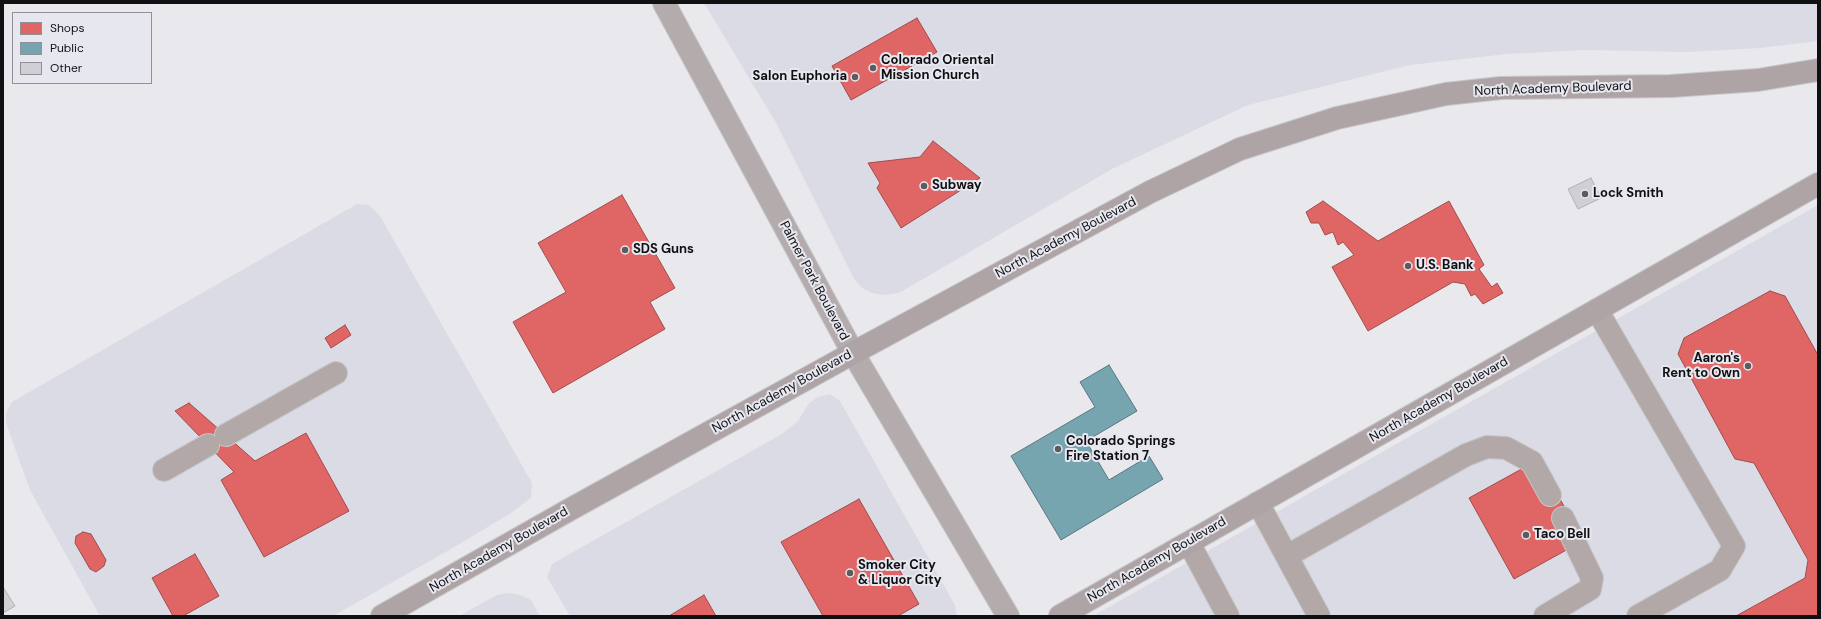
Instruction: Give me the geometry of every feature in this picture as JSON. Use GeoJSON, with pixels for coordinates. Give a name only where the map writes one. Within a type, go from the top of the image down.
{"type":"FeatureCollection","features":[{"type":"Feature","properties":{"kind":"highway","name":"North Academy Boulevard"},"geometry":{"type":"LineString","coordinates":[[382,616],[852,353],[1172,182],[1240,149],[1337,118],[1446,94],[1501,88],[1671,86],[1758,80],[1818,70]]}},
{"type":"Feature","properties":{"kind":"highway","name":"North Academy Boulevard"},"geometry":{"type":"LineString","coordinates":[[1060,616],[1818,184]]}},
{"type":"Feature","properties":{"kind":"main road","name":"Palmer Park Boulevard"},"geometry":{"type":"LineString","coordinates":[[664,3],[852,353],[1008,616]]}},
{"type":"Feature","properties":{"kind":"lane"},"geometry":{"type":"LineString","coordinates":[[1597,310],[1734,546],[1720,570],[1638,616]]}},
{"type":"Feature","properties":{"kind":"lane"},"geometry":{"type":"LineString","coordinates":[[164,470],[336,373]]}},
{"type":"Feature","properties":{"kind":"lane"},"geometry":{"type":"LineString","coordinates":[[1287,556],[1466,455],[1487,447],[1506,448],[1532,462],[1550,495]]}},
{"type":"Feature","properties":{"kind":"lane"},"geometry":{"type":"LineString","coordinates":[[1258,503],[1319,616]]}},
{"type":"Feature","properties":{"kind":"lane"},"geometry":{"type":"LineString","coordinates":[[1545,616],[1590,589],[1592,578],[1563,518]]}},
{"type":"Feature","properties":{"kind":"lane"},"geometry":{"type":"LineString","coordinates":[[1189,542],[1228,616]]}},
{"type":"Feature","properties":{"kind":"shaded area"},"geometry":{"type":"Polygon","coordinates":[[[704,3],[1818,3],[1818,41],[1760,48],[1687,52],[1586,50],[1507,54],[1410,65],[1248,105],[1112,169],[899,293],[885,295],[872,293],[862,288],[854,279],[776,123],[704,3]]]}},
{"type":"Feature","properties":{"kind":"shaded area"},"geometry":{"type":"Polygon","coordinates":[[[357,204],[369,205],[380,216],[532,483],[531,498],[511,513],[451,549],[333,616],[100,616],[30,490],[6,423],[6,413],[12,402],[357,204]]]}},
{"type":"Feature","properties":{"kind":"shaded area"},"geometry":{"type":"Polygon","coordinates":[[[1818,205],[1818,616],[1093,616],[1818,205]]]}},
{"type":"Feature","properties":{"kind":"shaded area"},"geometry":{"type":"Polygon","coordinates":[[[830,394],[840,401],[955,605],[957,616],[570,616],[547,577],[552,564],[782,434],[798,421],[809,403],[818,397],[830,394]]]}},
{"type":"Feature","properties":{"kind":"shaded area"},"geometry":{"type":"Polygon","coordinates":[[[508,593],[521,595],[531,600],[540,616],[459,616],[497,595],[508,593]]]}},
{"type":"Feature","properties":{"kind":"building: Shops"},"geometry":{"type":"Polygon","coordinates":[[[917,18],[937,52],[851,100],[832,66],[917,18]]]}},
{"type":"Feature","properties":{"kind":"building: Shops","name":"Subway"},"geometry":{"type":"Polygon","coordinates":[[[933,141],[980,178],[901,228],[877,188],[880,183],[868,163],[920,157],[933,141]]]}},
{"type":"Feature","properties":{"kind":"building: Shops"},"geometry":{"type":"Polygon","coordinates":[[[622,195],[675,288],[650,302],[665,329],[553,393],[513,322],[566,292],[538,243],[622,195]]]}},
{"type":"Feature","properties":{"kind":"building: Shops","name":"U.S. Bank"},"geometry":{"type":"Polygon","coordinates":[[[1323,201],[1378,241],[1449,201],[1484,265],[1479,269],[1492,287],[1497,283],[1503,293],[1483,304],[1475,294],[1471,296],[1465,284],[1453,282],[1368,331],[1332,267],[1354,255],[1343,242],[1338,245],[1333,232],[1325,235],[1319,223],[1311,223],[1306,212],[1323,201]]]}},
{"type":"Feature","properties":{"kind":"building: Shops"},"geometry":{"type":"Polygon","coordinates":[[[1770,291],[1785,296],[1818,355],[1818,616],[1736,616],[1805,578],[1808,560],[1754,463],[1735,459],[1678,354],[1684,338],[1770,291]]]}},
{"type":"Feature","properties":{"kind":"building: Shops"},"geometry":{"type":"Polygon","coordinates":[[[345,325],[351,335],[331,348],[325,338],[345,325]]]}},
{"type":"Feature","properties":{"kind":"building: Shops"},"geometry":{"type":"Polygon","coordinates":[[[189,403],[255,461],[306,433],[349,511],[264,557],[221,480],[234,472],[175,411],[189,403]]]}},
{"type":"Feature","properties":{"kind":"building: Shops","name":"Taco Bell"},"geometry":{"type":"Polygon","coordinates":[[[1527,466],[1556,492],[1569,515],[1570,548],[1514,579],[1469,498],[1527,466]]]}},
{"type":"Feature","properties":{"kind":"building: Shops","name":"Smoker City & Liquor City"},"geometry":{"type":"Polygon","coordinates":[[[859,499],[919,604],[898,616],[823,616],[781,542],[859,499]]]}},
{"type":"Feature","properties":{"kind":"building: Shops"},"geometry":{"type":"Polygon","coordinates":[[[83,532],[91,534],[106,560],[104,566],[96,572],[90,569],[75,543],[76,536],[83,532]]]}},
{"type":"Feature","properties":{"kind":"building: Shops"},"geometry":{"type":"Polygon","coordinates":[[[195,554],[219,596],[183,616],[173,616],[152,578],[195,554]]]}},
{"type":"Feature","properties":{"kind":"building: Shops"},"geometry":{"type":"Polygon","coordinates":[[[704,595],[716,616],[669,616],[704,595]]]}},
{"type":"Feature","properties":{"kind":"building: Public","name":"Colorado Springs Fire Station 7"},"geometry":{"type":"Polygon","coordinates":[[[1109,365],[1137,411],[1086,441],[1109,480],[1149,456],[1163,479],[1061,540],[1011,456],[1095,407],[1080,382],[1109,365]]]}},
{"type":"Feature","properties":{"kind":"building: Other","name":"Lock Smith"},"geometry":{"type":"Polygon","coordinates":[[[1591,178],[1601,198],[1578,209],[1568,189],[1591,178]]]}},
{"type":"Feature","properties":{"kind":"building: Other"},"geometry":{"type":"Polygon","coordinates":[[[3,587],[15,606],[3,613],[3,587]]]}},
{"type":"Feature","properties":{"kind":"place","name":"Colorado Oriental Mission Church"},"geometry":{"type":"Point","coordinates":[873,68]}},
{"type":"Feature","properties":{"kind":"place","name":"Salon Euphoria"},"geometry":{"type":"Point","coordinates":[855,77]}},
{"type":"Feature","properties":{"kind":"place","name":"Subway"},"geometry":{"type":"Point","coordinates":[924,186]}},
{"type":"Feature","properties":{"kind":"place","name":"Lock Smith"},"geometry":{"type":"Point","coordinates":[1585,194]}},
{"type":"Feature","properties":{"kind":"place","name":"SDS Guns"},"geometry":{"type":"Point","coordinates":[625,250]}},
{"type":"Feature","properties":{"kind":"place","name":"U.S. Bank"},"geometry":{"type":"Point","coordinates":[1408,266]}},
{"type":"Feature","properties":{"kind":"place","name":"Aaron's Rent to Own"},"geometry":{"type":"Point","coordinates":[1748,366]}},
{"type":"Feature","properties":{"kind":"place","name":"Colorado Springs Fire Station 7"},"geometry":{"type":"Point","coordinates":[1058,449]}},
{"type":"Feature","properties":{"kind":"place","name":"Taco Bell"},"geometry":{"type":"Point","coordinates":[1526,535]}},
{"type":"Feature","properties":{"kind":"place","name":"Smoker City & Liquor City"},"geometry":{"type":"Point","coordinates":[850,573]}}]}
